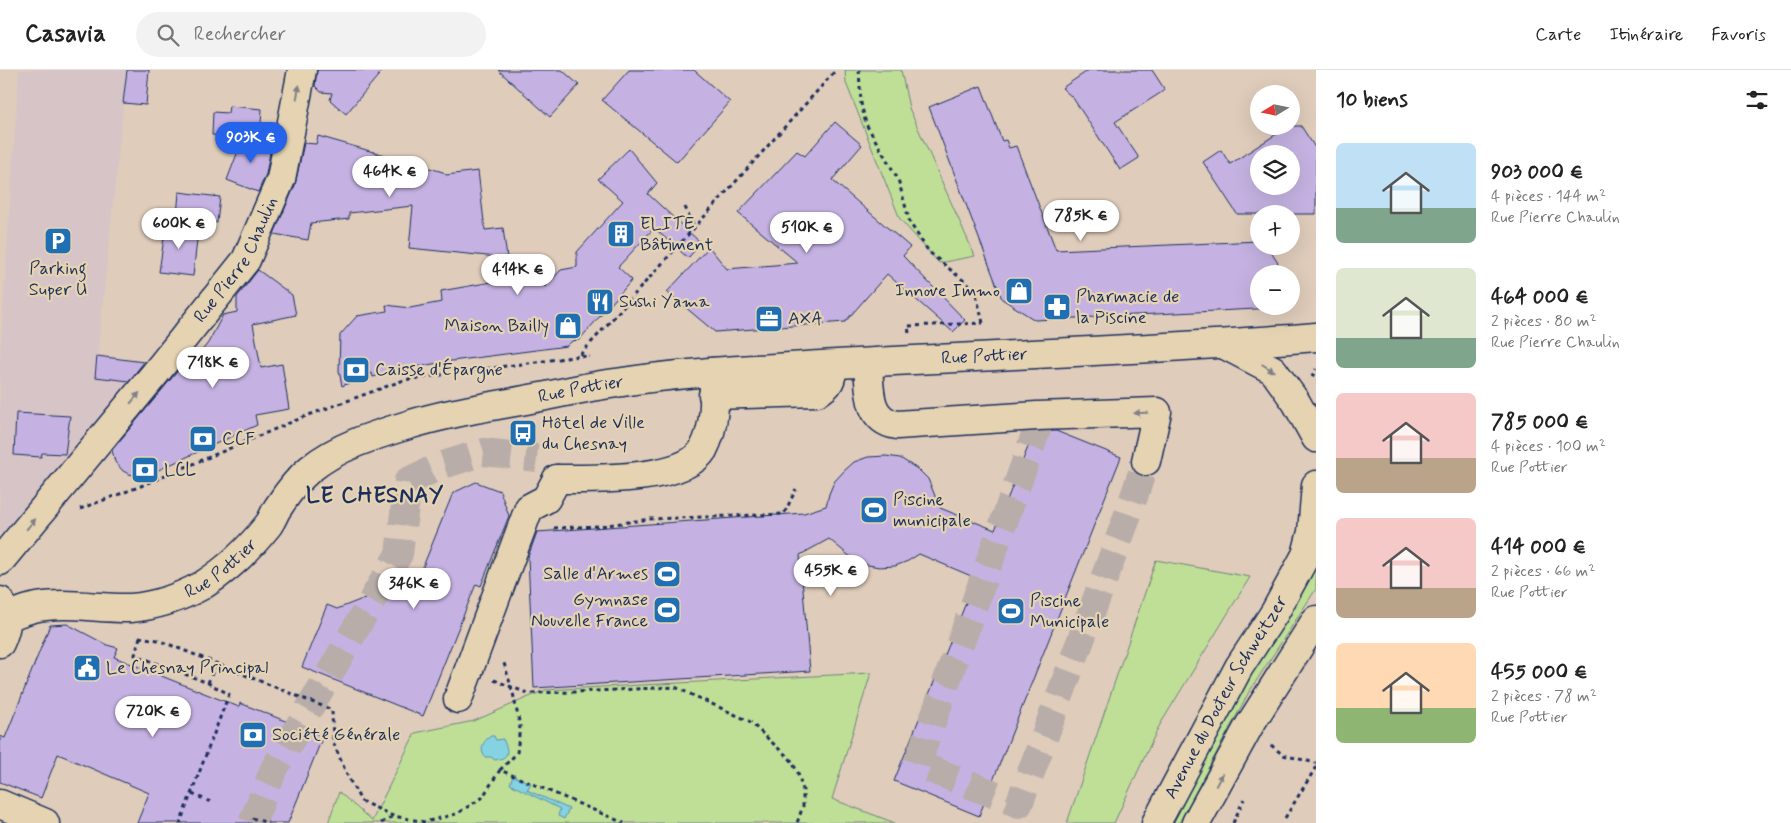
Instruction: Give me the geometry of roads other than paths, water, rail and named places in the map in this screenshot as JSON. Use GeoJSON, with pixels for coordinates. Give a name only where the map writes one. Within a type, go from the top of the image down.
{"type":"FeatureCollection","features":[{"type":"Feature","properties":{"kind":"street","name":"Rue Pierre Chaulin"},"geometry":{"type":"LineString","coordinates":[[0,561],[154,375],[246,260],[281,179],[302,70]]}},
{"type":"Feature","properties":{"kind":"street","name":"Rue Pottier"},"geometry":{"type":"LineString","coordinates":[[0,643],[6,630],[3,609],[48,606],[127,608],[156,604],[186,593],[201,585],[233,562],[270,522],[288,492],[308,470],[347,446],[408,425],[472,409],[617,382],[713,383],[834,364],[1225,345],[1316,338]]}},
{"type":"Feature","properties":{"kind":"street"},"geometry":{"type":"LineString","coordinates":[[1225,345],[1273,370],[1296,402],[1316,438]]}},
{"type":"Feature","properties":{"kind":"street"},"geometry":{"type":"LineString","coordinates":[[868,362],[874,408],[882,420],[889,424],[1157,412],[1146,461]]}},
{"type":"Feature","properties":{"kind":"street"},"geometry":{"type":"LineString","coordinates":[[458,699],[529,508],[546,499],[552,472],[618,479],[662,472],[691,461],[702,452],[709,437],[714,414],[713,383]]}},
{"type":"Feature","properties":{"kind":"street","name":"Avenue du Docteur Schweitzer"},"geometry":{"type":"LineString","coordinates":[[1156,823],[1239,668],[1275,612],[1306,555],[1312,532],[1316,485]]}},
{"type":"Feature","properties":{"kind":"street","name":"Avenue du Docteur Schweitzer"},"geometry":{"type":"LineString","coordinates":[[1196,823],[1249,726],[1316,620]]}},
{"type":"Feature","properties":{"kind":"street"},"geometry":{"type":"LineString","coordinates":[[0,804],[45,823]]}},
{"type":"Feature","properties":{"kind":"water"},"geometry":{"type":"Polygon","coordinates":[[[491,736],[494,736],[496,740],[503,739],[507,753],[500,759],[495,760],[491,757],[485,757],[483,754],[483,745],[491,736]]]}},
{"type":"Feature","properties":{"kind":"water"},"geometry":{"type":"Polygon","coordinates":[[[513,776],[531,783],[527,790],[569,809],[564,819],[558,816],[560,809],[510,784],[513,776]]]}},
{"type":"Feature","properties":{"kind":"tunnel"},"geometry":{"type":"LineString","coordinates":[[1040,421],[917,764],[1019,804],[1125,523],[1146,461]]}},
{"type":"Feature","properties":{"kind":"tunnel"},"geometry":{"type":"LineString","coordinates":[[252,823],[274,769],[399,554],[408,481],[440,466],[484,452],[537,458]]}},
{"type":"Feature","properties":{"kind":"place","name":"ELITE Bâtiment"},"geometry":{"type":"Point","coordinates":[621,234]}},
{"type":"Feature","properties":{"kind":"place","name":"Parking Super U"},"geometry":{"type":"Point","coordinates":[58,241]}},
{"type":"Feature","properties":{"kind":"place","name":"Innove Immo"},"geometry":{"type":"Point","coordinates":[1019,291]}},
{"type":"Feature","properties":{"kind":"place","name":"Sushi Yama"},"geometry":{"type":"Point","coordinates":[600,302]}},
{"type":"Feature","properties":{"kind":"place","name":"Pharmacie de la Piscine"},"geometry":{"type":"Point","coordinates":[1057,307]}},
{"type":"Feature","properties":{"kind":"place","name":"AXA"},"geometry":{"type":"Point","coordinates":[769,319]}},
{"type":"Feature","properties":{"kind":"place","name":"Maison Bailly"},"geometry":{"type":"Point","coordinates":[568,326]}},
{"type":"Feature","properties":{"kind":"place","name":"Caisse d'Épargne"},"geometry":{"type":"Point","coordinates":[356,370]}},
{"type":"Feature","properties":{"kind":"place","name":"Hôtel de Ville du Chesnay"},"geometry":{"type":"Point","coordinates":[523,433]}},
{"type":"Feature","properties":{"kind":"place","name":"CCF"},"geometry":{"type":"Point","coordinates":[203,439]}},
{"type":"Feature","properties":{"kind":"place","name":"LCL"},"geometry":{"type":"Point","coordinates":[145,470]}},
{"type":"Feature","properties":{"kind":"place","name":"Piscine municipale"},"geometry":{"type":"Point","coordinates":[874,510]}},
{"type":"Feature","properties":{"kind":"place","name":"Salle d'Armes"},"geometry":{"type":"Point","coordinates":[667,574]}},
{"type":"Feature","properties":{"kind":"place","name":"Gymnase Nouvelle France"},"geometry":{"type":"Point","coordinates":[667,610]}},
{"type":"Feature","properties":{"kind":"place","name":"Piscine Municipale"},"geometry":{"type":"Point","coordinates":[1011,611]}},
{"type":"Feature","properties":{"kind":"place","name":"Le Chesnay Principal"},"geometry":{"type":"Point","coordinates":[87,668]}},
{"type":"Feature","properties":{"kind":"place","name":"Société Générale"},"geometry":{"type":"Point","coordinates":[253,735]}},
{"type":"Feature","properties":{"kind":"district","name":"LE CHESNAY"},"geometry":{"type":"Point","coordinates":[375,496]}}]}
